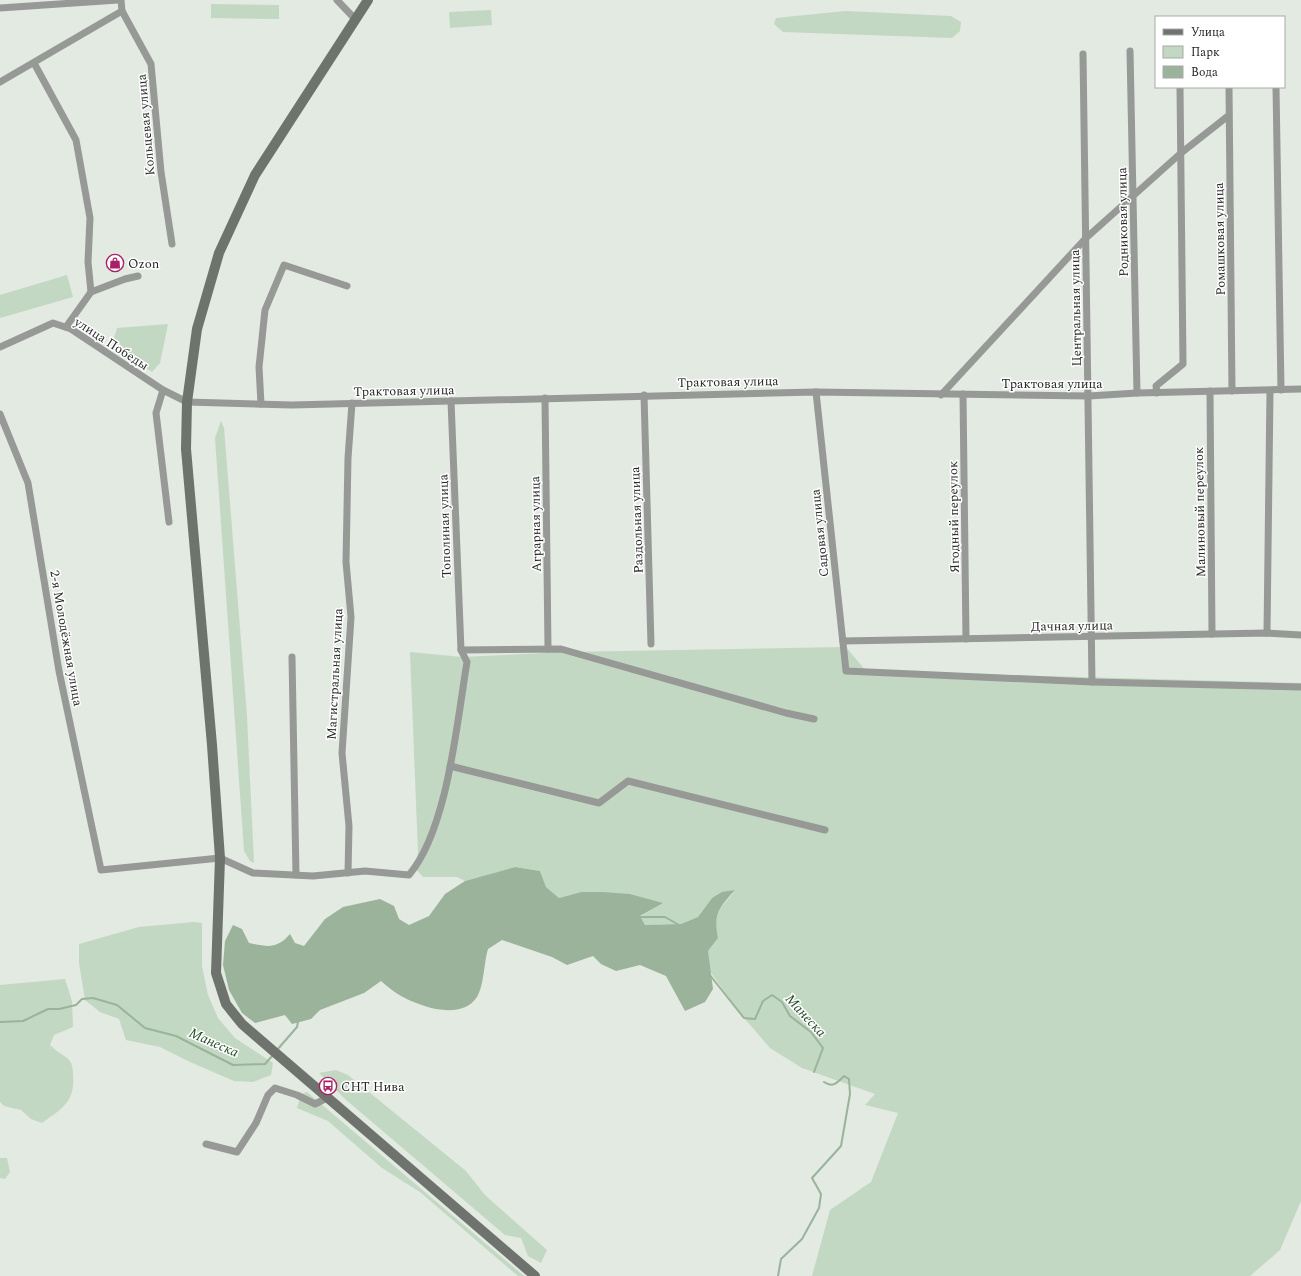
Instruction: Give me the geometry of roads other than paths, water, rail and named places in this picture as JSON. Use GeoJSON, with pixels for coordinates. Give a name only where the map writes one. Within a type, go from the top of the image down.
{"type":"FeatureCollection","features":[{"type":"Feature","properties":{"kind":"main road"},"geometry":{"type":"LineString","coordinates":[[368,0],[255,175],[219,253],[197,329],[187,402],[186,449],[212,745],[220,858],[216,973],[226,1004],[242,1024],[535,1276]]}},
{"type":"Feature","properties":{"kind":"street"},"geometry":{"type":"LineString","coordinates":[[0,8],[119,0]]}},
{"type":"Feature","properties":{"kind":"street","name":"Кольцевая улица"},"geometry":{"type":"LineString","coordinates":[[119,0],[122,11],[151,64],[161,172],[172,244]]}},
{"type":"Feature","properties":{"kind":"street"},"geometry":{"type":"LineString","coordinates":[[337,0],[355,19]]}},
{"type":"Feature","properties":{"kind":"street"},"geometry":{"type":"LineString","coordinates":[[0,82],[122,11]]}},
{"type":"Feature","properties":{"kind":"street","name":"Родниковая улица"},"geometry":{"type":"LineString","coordinates":[[1130,51],[1137,393]]}},
{"type":"Feature","properties":{"kind":"street","name":"Центральная улица"},"geometry":{"type":"LineString","coordinates":[[1083,54],[1093,637],[1092,682]]}},
{"type":"Feature","properties":{"kind":"street"},"geometry":{"type":"LineString","coordinates":[[34,63],[76,140],[90,218],[88,262],[91,292]]}},
{"type":"Feature","properties":{"kind":"street"},"geometry":{"type":"LineString","coordinates":[[1157,393],[1156,386],[1183,364],[1180,88]]}},
{"type":"Feature","properties":{"kind":"street","name":"Ромашковая улица"},"geometry":{"type":"LineString","coordinates":[[1229,88],[1228,116],[1232,391]]}},
{"type":"Feature","properties":{"kind":"street"},"geometry":{"type":"LineString","coordinates":[[1276,88],[1281,390]]}},
{"type":"Feature","properties":{"kind":"street"},"geometry":{"type":"LineString","coordinates":[[941,395],[1086,238],[1181,154],[1228,116]]}},
{"type":"Feature","properties":{"kind":"street"},"geometry":{"type":"LineString","coordinates":[[261,404],[259,366],[264,310],[284,265],[347,286]]}},
{"type":"Feature","properties":{"kind":"street"},"geometry":{"type":"LineString","coordinates":[[66,327],[91,292],[125,279],[138,276]]}},
{"type":"Feature","properties":{"kind":"street","name":"улица Победы"},"geometry":{"type":"LineString","coordinates":[[0,347],[53,323],[71,329],[163,390],[187,402]]}},
{"type":"Feature","properties":{"kind":"street","name":"Трактовая улица"},"geometry":{"type":"LineString","coordinates":[[187,402],[261,404],[352,403],[816,392],[1089,396],[1137,393],[1270,391],[1301,389]]}},
{"type":"Feature","properties":{"kind":"street"},"geometry":{"type":"LineString","coordinates":[[163,390],[156,413],[169,522]]}},
{"type":"Feature","properties":{"kind":"street","name":"Малиновый переулок"},"geometry":{"type":"LineString","coordinates":[[1210,391],[1212,634]]}},
{"type":"Feature","properties":{"kind":"street"},"geometry":{"type":"LineString","coordinates":[[1267,633],[1270,391]]}},
{"type":"Feature","properties":{"kind":"street","name":"Садовая улица"},"geometry":{"type":"LineString","coordinates":[[816,392],[846,671],[1092,682]]}},
{"type":"Feature","properties":{"kind":"street","name":"Ягодный переулок"},"geometry":{"type":"LineString","coordinates":[[963,394],[966,638]]}},
{"type":"Feature","properties":{"kind":"street","name":"Раздольная улица"},"geometry":{"type":"LineString","coordinates":[[644,395],[651,644]]}},
{"type":"Feature","properties":{"kind":"street","name":"Аграрная улица"},"geometry":{"type":"LineString","coordinates":[[545,398],[548,649]]}},
{"type":"Feature","properties":{"kind":"street","name":"Тополиная улица"},"geometry":{"type":"LineString","coordinates":[[348,873],[365,871],[409,875],[415,868],[433,832],[450,766],[467,662],[461,650],[451,401]]}},
{"type":"Feature","properties":{"kind":"street","name":"Магистральная улица"},"geometry":{"type":"LineString","coordinates":[[348,873],[349,826],[342,753],[351,618],[346,562],[348,458],[352,403]]}},
{"type":"Feature","properties":{"kind":"street","name":"2-я Молодёжная улица"},"geometry":{"type":"LineString","coordinates":[[0,414],[28,483],[59,671],[101,870],[220,858]]}},
{"type":"Feature","properties":{"kind":"street","name":"Дачная улица"},"geometry":{"type":"LineString","coordinates":[[843,640],[1267,633],[1301,635]]}},
{"type":"Feature","properties":{"kind":"street"},"geometry":{"type":"LineString","coordinates":[[461,650],[561,649],[786,713],[814,719]]}},
{"type":"Feature","properties":{"kind":"street"},"geometry":{"type":"LineString","coordinates":[[292,657],[296,875]]}},
{"type":"Feature","properties":{"kind":"street"},"geometry":{"type":"LineString","coordinates":[[1092,682],[1301,687]]}},
{"type":"Feature","properties":{"kind":"street"},"geometry":{"type":"LineString","coordinates":[[450,766],[599,803],[628,781],[825,830]]}},
{"type":"Feature","properties":{"kind":"street"},"geometry":{"type":"LineString","coordinates":[[220,858],[253,873],[313,876],[348,873]]}},
{"type":"Feature","properties":{"kind":"street"},"geometry":{"type":"LineString","coordinates":[[206,1144],[237,1152],[256,1123],[268,1095],[275,1088],[297,1095],[315,1104],[327,1098]]}},
{"type":"Feature","properties":{"kind":"water"},"geometry":{"type":"Polygon","coordinates":[[[515,867],[540,871],[546,887],[559,898],[581,892],[603,892],[630,894],[663,903],[640,916],[645,925],[681,924],[698,917],[712,898],[722,892],[735,890],[721,907],[717,917],[716,922],[718,938],[708,951],[713,989],[705,1002],[685,1011],[666,976],[640,965],[616,971],[601,964],[593,956],[567,965],[552,957],[502,940],[488,949],[483,980],[477,997],[470,1004],[461,1009],[440,1010],[419,1004],[398,994],[381,981],[364,993],[320,1010],[311,1019],[292,1024],[285,1015],[255,1023],[242,1013],[229,990],[223,965],[225,941],[233,925],[242,929],[249,943],[272,946],[281,942],[290,934],[295,943],[304,946],[325,919],[343,907],[380,899],[394,906],[399,919],[409,925],[429,916],[445,894],[465,881],[515,867]]]}},
{"type":"Feature","properties":{"kind":"waterway","name":"Манеска"},"geometry":{"type":"LineString","coordinates":[[638,917],[665,917],[679,925]]}},
{"type":"Feature","properties":{"kind":"waterway","name":"Манеска"},"geometry":{"type":"LineString","coordinates":[[709,974],[744,1018],[755,1019],[763,1001],[772,995],[782,1002],[790,1016],[811,1032],[823,1048],[814,1072]]}},
{"type":"Feature","properties":{"kind":"waterway","name":"Манеска"},"geometry":{"type":"LineString","coordinates":[[0,1022],[23,1021],[48,1009],[59,1009],[76,1005],[82,999],[93,998],[117,1005],[145,1028],[176,1036],[233,1065],[265,1064],[273,1055]]}},
{"type":"Feature","properties":{"kind":"waterway","name":"Манеска"},"geometry":{"type":"LineString","coordinates":[[277,1050],[297,1027],[298,1022]]}},
{"type":"Feature","properties":{"kind":"waterway","name":"Манеска"},"geometry":{"type":"LineString","coordinates":[[778,1276],[781,1259],[802,1239],[819,1208],[821,1194],[812,1178],[841,1146],[850,1094],[849,1079],[844,1076],[837,1083],[832,1085],[824,1082]]}},
{"type":"Feature","properties":{"kind":"place","name":"Ozon"},"geometry":{"type":"Point","coordinates":[115,263]}},
{"type":"Feature","properties":{"kind":"place","name":"СНТ Нива"},"geometry":{"type":"Point","coordinates":[328,1086]}}]}
